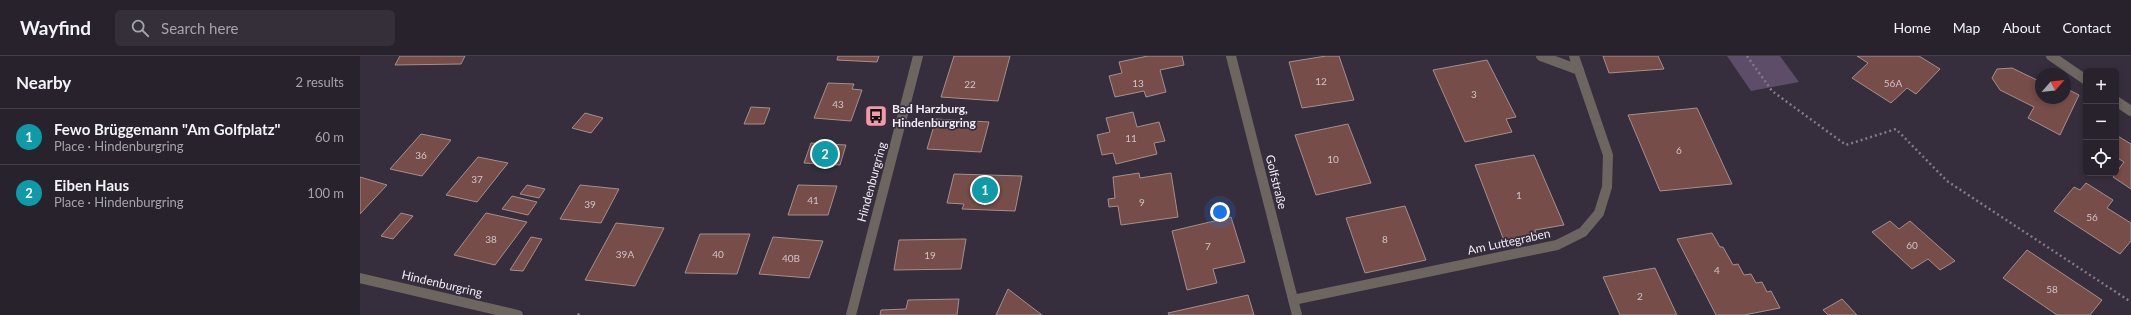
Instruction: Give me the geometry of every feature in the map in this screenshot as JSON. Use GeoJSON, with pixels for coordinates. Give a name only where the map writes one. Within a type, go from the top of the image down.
{"type":"FeatureCollection","features":[{"type":"Feature","properties":{"kind":"street","name":"Hindenburgring"},"geometry":{"type":"LineString","coordinates":[[851,315],[918,56]]}},
{"type":"Feature","properties":{"kind":"street","name":"Golfstraße"},"geometry":{"type":"LineString","coordinates":[[1231,56],[1298,315]]}},
{"type":"Feature","properties":{"kind":"street"},"geometry":{"type":"LineString","coordinates":[[1540,56],[1579,70]]}},
{"type":"Feature","properties":{"kind":"street","name":"Am Luttegraben"},"geometry":{"type":"LineString","coordinates":[[1293,300],[1557,245],[1583,232],[1599,213],[1607,187],[1608,155],[1574,56]]}},
{"type":"Feature","properties":{"kind":"street"},"geometry":{"type":"LineString","coordinates":[[2051,56],[2083,78]]}},
{"type":"Feature","properties":{"kind":"street"},"geometry":{"type":"LineString","coordinates":[[2119,103],[2131,112]]}},
{"type":"Feature","properties":{"kind":"street","name":"Hindenburgring"},"geometry":{"type":"LineString","coordinates":[[360,278],[518,315]]}},
{"type":"Feature","properties":{"kind":"path"},"geometry":{"type":"LineString","coordinates":[[1747,56],[1772,91],[1846,145],[1896,129],[1946,182],[2131,302]]}},
{"type":"Feature","properties":{"kind":"shaded area"},"geometry":{"type":"Polygon","coordinates":[[[1727,56],[1780,56],[1799,82],[1751,91],[1727,56]]]}},
{"type":"Feature","properties":{"kind":"building"},"geometry":{"type":"Polygon","coordinates":[[[400,56],[465,56],[461,64],[395,65],[400,56]]]}},
{"type":"Feature","properties":{"kind":"building"},"geometry":{"type":"Polygon","coordinates":[[[838,56],[879,56],[877,62],[837,60],[838,56]]]}},
{"type":"Feature","properties":{"kind":"building"},"geometry":{"type":"Polygon","coordinates":[[[954,56],[1010,56],[998,101],[941,97],[954,56]]]}},
{"type":"Feature","properties":{"kind":"building"},"geometry":{"type":"Polygon","coordinates":[[[1148,56],[1182,56],[1184,65],[1160,70],[1166,92],[1146,97],[1144,91],[1115,97],[1109,76],[1122,73],[1119,62],[1148,56]]]}},
{"type":"Feature","properties":{"kind":"building"},"geometry":{"type":"Polygon","coordinates":[[[1326,56],[1339,56],[1354,100],[1302,108],[1289,62],[1326,56]]]}},
{"type":"Feature","properties":{"kind":"building"},"geometry":{"type":"Polygon","coordinates":[[[1603,56],[1658,56],[1664,69],[1609,73],[1603,56]]]}},
{"type":"Feature","properties":{"kind":"building"},"geometry":{"type":"Polygon","coordinates":[[[1857,56],[1919,56],[1940,69],[1916,94],[1907,88],[1891,103],[1852,78],[1868,63],[1857,56]]]}},
{"type":"Feature","properties":{"kind":"building"},"geometry":{"type":"Polygon","coordinates":[[[1487,60],[1516,117],[1506,119],[1512,132],[1465,142],[1433,70],[1487,60]]]}},
{"type":"Feature","properties":{"kind":"building"},"geometry":{"type":"Polygon","coordinates":[[[2012,68],[2035,79],[2035,104],[2071,104],[2071,91],[2079,95],[2060,135],[2028,118],[2034,107],[2000,90],[1992,78],[1997,69],[2012,68]]]}},
{"type":"Feature","properties":{"kind":"building"},"geometry":{"type":"Polygon","coordinates":[[[828,83],[854,84],[852,89],[862,90],[851,121],[814,118],[828,83]]]}},
{"type":"Feature","properties":{"kind":"building"},"geometry":{"type":"Polygon","coordinates":[[[751,107],[770,108],[764,124],[744,124],[751,107]]]}},
{"type":"Feature","properties":{"kind":"building"},"geometry":{"type":"Polygon","coordinates":[[[1697,108],[1732,184],[1660,191],[1628,115],[1697,108]]]}},
{"type":"Feature","properties":{"kind":"building"},"geometry":{"type":"Polygon","coordinates":[[[1133,112],[1137,127],[1159,122],[1165,141],[1154,143],[1157,154],[1116,164],[1113,153],[1102,155],[1097,135],[1110,132],[1106,118],[1133,112]]]}},
{"type":"Feature","properties":{"kind":"building"},"geometry":{"type":"Polygon","coordinates":[[[585,113],[603,118],[591,133],[572,128],[585,113]]]}},
{"type":"Feature","properties":{"kind":"building"},"geometry":{"type":"Polygon","coordinates":[[[936,119],[989,122],[981,152],[927,149],[936,119]]]}},
{"type":"Feature","properties":{"kind":"building"},"geometry":{"type":"Polygon","coordinates":[[[1348,124],[1371,183],[1316,195],[1295,135],[1348,124]]]}},
{"type":"Feature","properties":{"kind":"building"},"geometry":{"type":"Polygon","coordinates":[[[421,134],[451,140],[422,176],[390,169],[421,134]]]}},
{"type":"Feature","properties":{"kind":"building"},"geometry":{"type":"Polygon","coordinates":[[[2119,137],[2131,144],[2131,189],[2113,177],[2119,176],[2119,169],[2124,162],[2119,159],[2119,137]]]}},
{"type":"Feature","properties":{"kind":"building"},"geometry":{"type":"Polygon","coordinates":[[[811,143],[846,145],[840,165],[804,163],[811,143]]]}},
{"type":"Feature","properties":{"kind":"building"},"geometry":{"type":"Polygon","coordinates":[[[1534,155],[1564,225],[1535,230],[1537,237],[1505,243],[1475,165],[1534,155]]]}},
{"type":"Feature","properties":{"kind":"building"},"geometry":{"type":"Polygon","coordinates":[[[478,157],[508,163],[477,202],[446,195],[478,157]]]}},
{"type":"Feature","properties":{"kind":"building"},"geometry":{"type":"Polygon","coordinates":[[[1139,173],[1140,178],[1171,173],[1178,217],[1121,225],[1118,206],[1109,207],[1108,199],[1115,198],[1113,177],[1139,173]]]}},
{"type":"Feature","properties":{"kind":"building"},"geometry":{"type":"Polygon","coordinates":[[[954,174],[1022,176],[1015,211],[962,209],[964,204],[947,203],[954,174]]]}},
{"type":"Feature","properties":{"kind":"building"},"geometry":{"type":"Polygon","coordinates":[[[360,177],[387,185],[360,214],[360,177]]]}},
{"type":"Feature","properties":{"kind":"building"},"geometry":{"type":"Polygon","coordinates":[[[2086,183],[2113,200],[2107,208],[2131,223],[2131,241],[2120,254],[2054,211],[2074,187],[2080,190],[2086,183]]]}},
{"type":"Feature","properties":{"kind":"building"},"geometry":{"type":"Polygon","coordinates":[[[527,185],[545,189],[539,198],[520,194],[527,185]]]}},
{"type":"Feature","properties":{"kind":"building"},"geometry":{"type":"Polygon","coordinates":[[[580,185],[619,189],[601,223],[560,219],[580,185]]]}},
{"type":"Feature","properties":{"kind":"building"},"geometry":{"type":"Polygon","coordinates":[[[798,185],[837,186],[828,215],[788,215],[798,185]]]}},
{"type":"Feature","properties":{"kind":"building"},"geometry":{"type":"Polygon","coordinates":[[[512,196],[537,202],[528,215],[502,209],[512,196]]]}},
{"type":"Feature","properties":{"kind":"building"},"geometry":{"type":"Polygon","coordinates":[[[1405,206],[1426,260],[1365,273],[1346,218],[1405,206]]]}},
{"type":"Feature","properties":{"kind":"building"},"geometry":{"type":"Polygon","coordinates":[[[401,213],[413,216],[393,239],[381,236],[401,213]]]}},
{"type":"Feature","properties":{"kind":"building"},"geometry":{"type":"Polygon","coordinates":[[[486,213],[527,222],[495,265],[454,255],[486,213]]]}},
{"type":"Feature","properties":{"kind":"building"},"geometry":{"type":"Polygon","coordinates":[[[1231,217],[1245,262],[1213,269],[1217,283],[1187,290],[1172,231],[1231,217]]]}},
{"type":"Feature","properties":{"kind":"building"},"geometry":{"type":"Polygon","coordinates":[[[1890,221],[1899,229],[1910,221],[1955,261],[1940,270],[1928,259],[1912,269],[1872,232],[1890,221]]]}},
{"type":"Feature","properties":{"kind":"building"},"geometry":{"type":"Polygon","coordinates":[[[616,223],[664,228],[635,286],[585,280],[616,223]]]}},
{"type":"Feature","properties":{"kind":"building"},"geometry":{"type":"Polygon","coordinates":[[[1712,233],[1720,247],[1723,247],[1733,265],[1738,264],[1744,275],[1751,274],[1756,283],[1762,282],[1767,292],[1771,291],[1780,308],[1744,315],[1716,315],[1677,239],[1712,233]]]}},
{"type":"Feature","properties":{"kind":"building"},"geometry":{"type":"Polygon","coordinates":[[[700,234],[750,234],[737,274],[685,273],[700,234]]]}},
{"type":"Feature","properties":{"kind":"building"},"geometry":{"type":"Polygon","coordinates":[[[531,237],[542,239],[523,271],[510,270],[531,237]]]}},
{"type":"Feature","properties":{"kind":"building"},"geometry":{"type":"Polygon","coordinates":[[[773,237],[823,241],[809,278],[759,274],[773,237]]]}},
{"type":"Feature","properties":{"kind":"building"},"geometry":{"type":"Polygon","coordinates":[[[966,239],[961,269],[894,270],[899,240],[966,239]]]}},
{"type":"Feature","properties":{"kind":"building"},"geometry":{"type":"Polygon","coordinates":[[[2027,250],[2102,300],[2090,315],[2057,315],[2003,278],[2027,250]]]}},
{"type":"Feature","properties":{"kind":"building"},"geometry":{"type":"Polygon","coordinates":[[[1655,268],[1677,315],[1620,315],[1603,277],[1655,268]]]}},
{"type":"Feature","properties":{"kind":"building"},"geometry":{"type":"Polygon","coordinates":[[[1008,289],[1042,315],[996,315],[1008,289]]]}},
{"type":"Feature","properties":{"kind":"building"},"geometry":{"type":"Polygon","coordinates":[[[1248,295],[1254,315],[1169,315],[1168,313],[1248,295]]]}},
{"type":"Feature","properties":{"kind":"building"},"geometry":{"type":"Polygon","coordinates":[[[959,299],[957,315],[880,315],[881,310],[906,309],[908,300],[959,299]]]}},
{"type":"Feature","properties":{"kind":"building"},"geometry":{"type":"Polygon","coordinates":[[[1842,299],[1857,315],[1828,315],[1823,310],[1842,299]]]}},
{"type":"Feature","properties":{"kind":"place","name":"Bad Harzburg, Hindenburgring"},"geometry":{"type":"Point","coordinates":[876,116]}},
{"type":"Feature","properties":{"kind":"place","name":"Eiben Haus"},"geometry":{"type":"Point","coordinates":[825,154]}},
{"type":"Feature","properties":{"kind":"place","name":"Fewo Brüggemann \"Am Golfplatz\""},"geometry":{"type":"Point","coordinates":[985,190]}}]}
